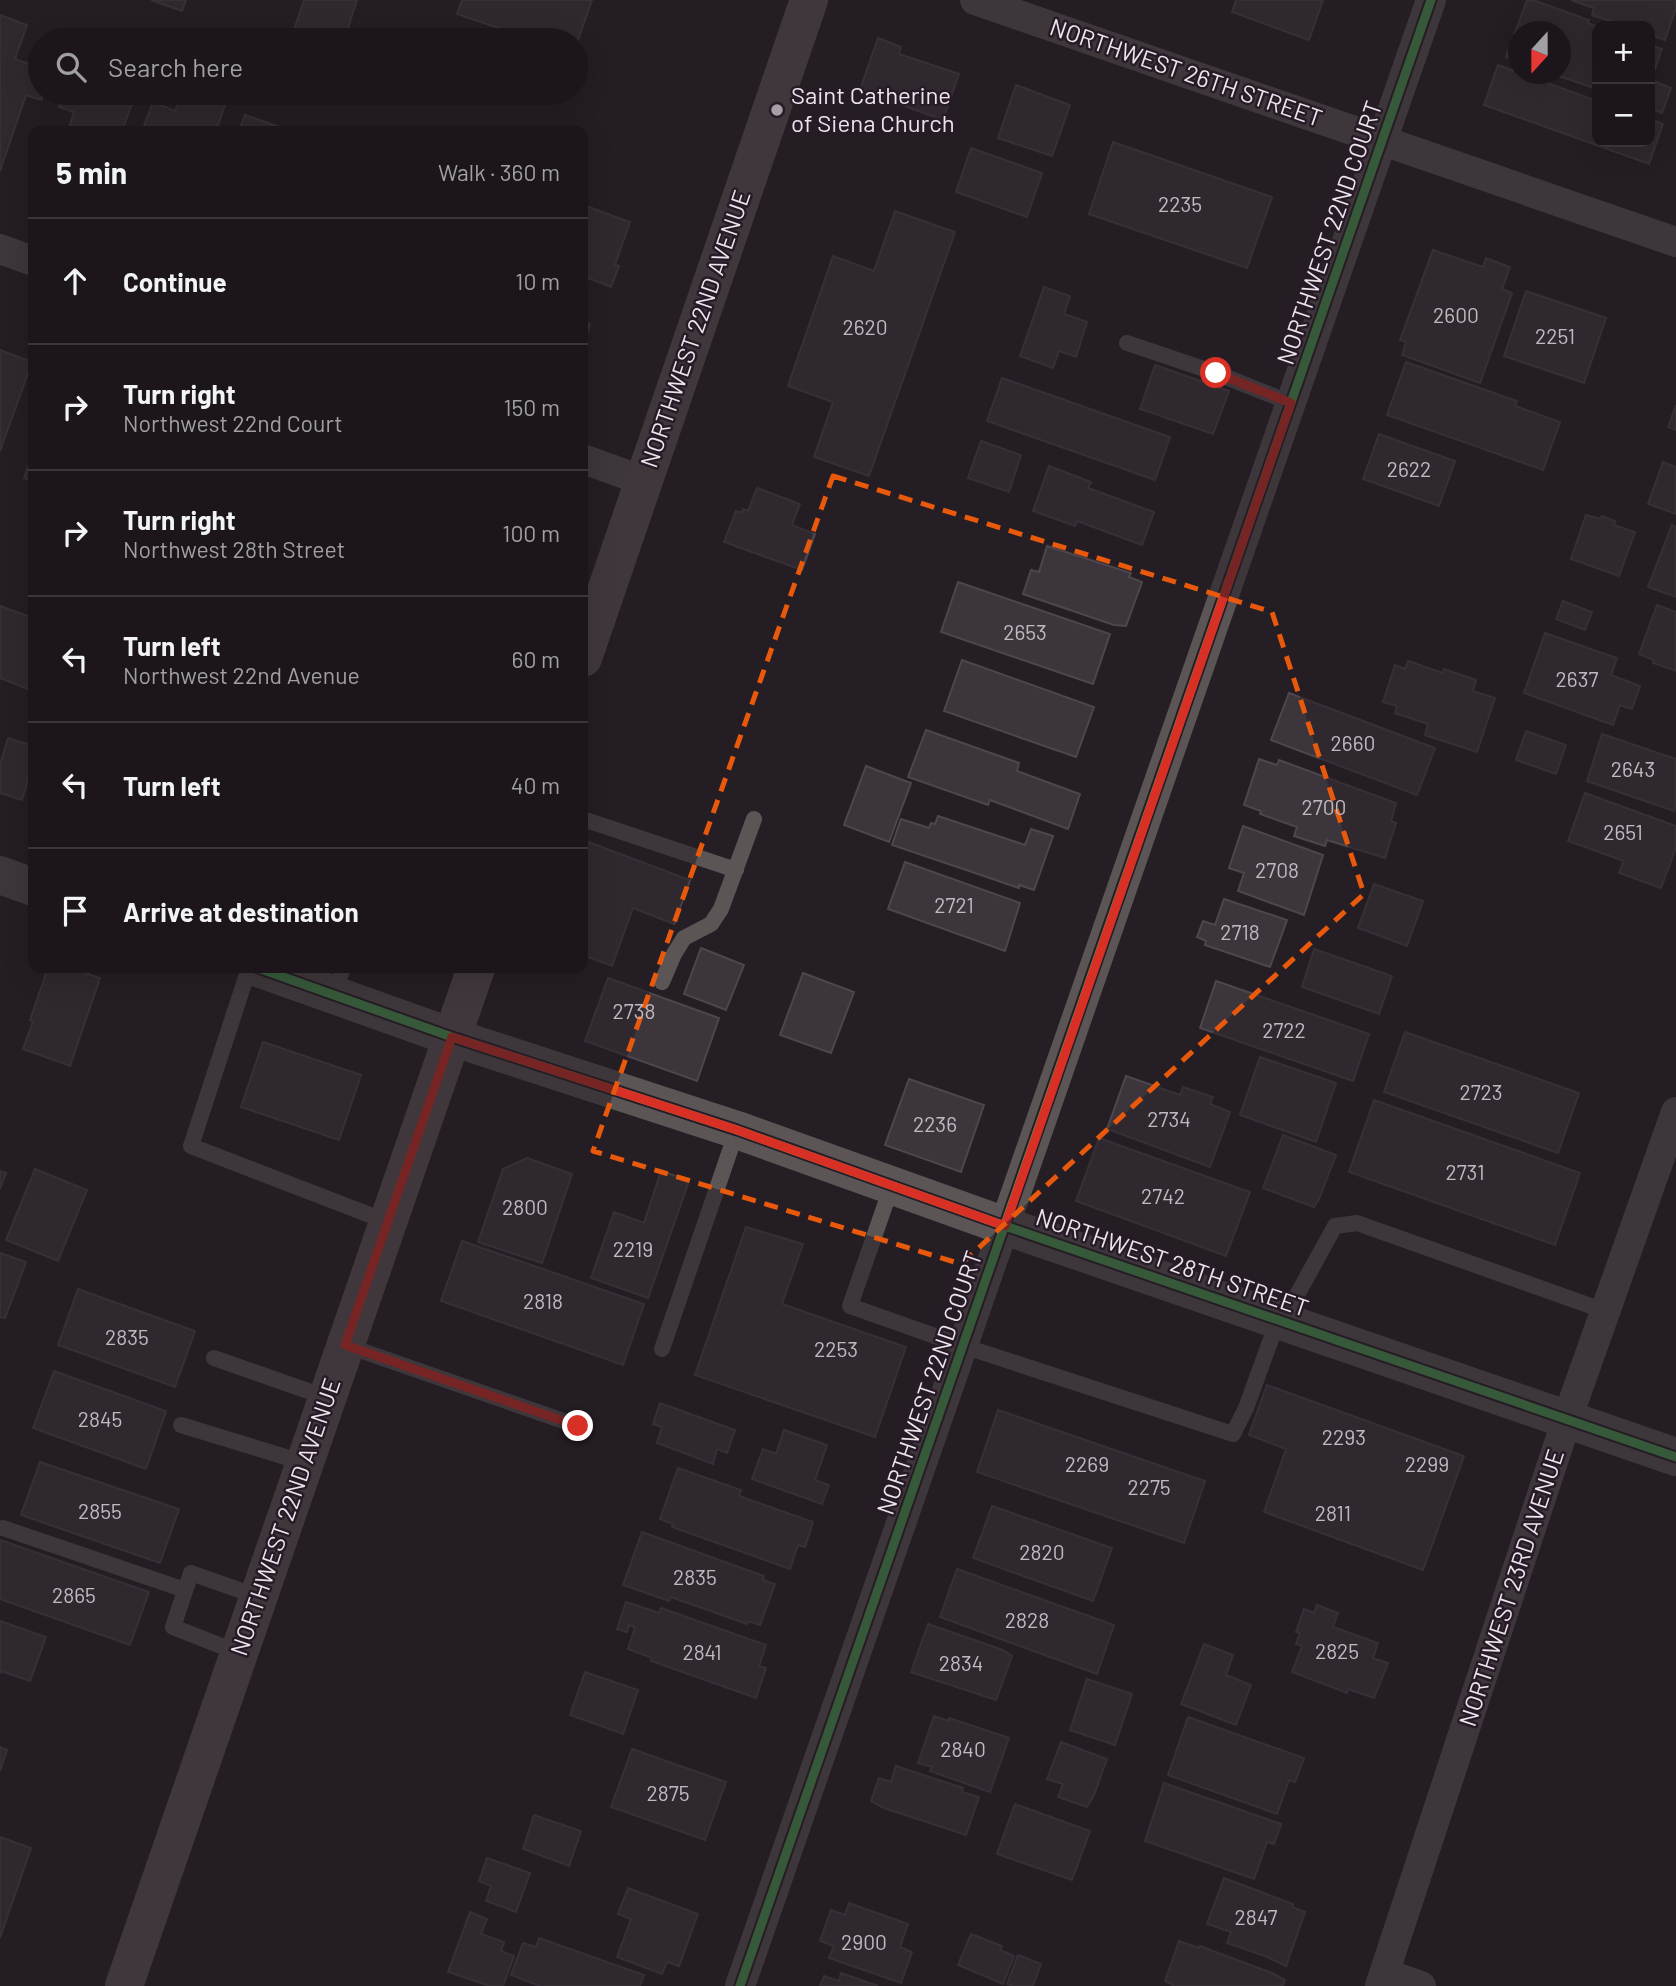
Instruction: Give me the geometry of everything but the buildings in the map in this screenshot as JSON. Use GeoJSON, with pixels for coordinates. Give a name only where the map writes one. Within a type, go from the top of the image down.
{"type":"FeatureCollection","features":[{"type":"Feature","properties":{"kind":"main road","name":"NORTHWEST 22ND AVENUE"},"geometry":{"type":"LineString","coordinates":[[588,643],[809,0]]}},
{"type":"Feature","properties":{"kind":"main road","name":"NORTHWEST 22ND AVENUE"},"geometry":{"type":"LineString","coordinates":[[124,1986],[474,973]]}},
{"type":"Feature","properties":{"kind":"street","name":"NORTHWEST 26TH STREET"},"geometry":{"type":"LineString","coordinates":[[975,0],[1676,242]]}},
{"type":"Feature","properties":{"kind":"street","name":"NORTHWEST 22ND COURT"},"geometry":{"type":"LineString","coordinates":[[740,1986],[1431,0]]}},
{"type":"Feature","properties":{"kind":"street"},"geometry":{"type":"LineString","coordinates":[[0,249],[28,259]]}},
{"type":"Feature","properties":{"kind":"street"},"geometry":{"type":"LineString","coordinates":[[588,461],[644,481]]}},
{"type":"Feature","properties":{"kind":"street"},"geometry":{"type":"LineString","coordinates":[[0,875],[28,885]]}},
{"type":"Feature","properties":{"kind":"street","name":"NORTHWEST 28TH STREET"},"geometry":{"type":"LineString","coordinates":[[289,973],[339,981],[452,1037],[737,1130],[1005,1226],[1676,1457]]}},
{"type":"Feature","properties":{"kind":"street","name":"NORTHWEST 23RD AVENUE"},"geometry":{"type":"LineString","coordinates":[[1383,1980],[1567,1419],[1676,1112]]}},
{"type":"Feature","properties":{"kind":"street"},"geometry":{"type":"LineString","coordinates":[[1383,1980],[1421,1986]]}},
{"type":"Feature","properties":{"kind":"lane"},"geometry":{"type":"LineString","coordinates":[[1127,343],[1216,373],[1291,403]]}},
{"type":"Feature","properties":{"kind":"lane"},"geometry":{"type":"LineString","coordinates":[[662,982],[684,938],[711,924],[721,909],[754,819]]}},
{"type":"Feature","properties":{"kind":"lane"},"geometry":{"type":"LineString","coordinates":[[588,821],[736,870]]}},
{"type":"Feature","properties":{"kind":"lane"},"geometry":{"type":"LineString","coordinates":[[247,973],[191,1146],[388,1222]]}},
{"type":"Feature","properties":{"kind":"lane"},"geometry":{"type":"LineString","coordinates":[[662,1349],[737,1130]]}},
{"type":"Feature","properties":{"kind":"lane"},"geometry":{"type":"LineString","coordinates":[[892,1185],[850,1306],[963,1346],[1233,1434],[1247,1408],[1280,1321],[1335,1226],[1357,1223],[1605,1311]]}},
{"type":"Feature","properties":{"kind":"lane"},"geometry":{"type":"LineString","coordinates":[[345,1345],[578,1426]]}},
{"type":"Feature","properties":{"kind":"lane"},"geometry":{"type":"LineString","coordinates":[[215,1358],[328,1398]]}},
{"type":"Feature","properties":{"kind":"lane"},"geometry":{"type":"LineString","coordinates":[[181,1425],[305,1463]]}},
{"type":"Feature","properties":{"kind":"lane"},"geometry":{"type":"LineString","coordinates":[[3,1528],[185,1590]]}},
{"type":"Feature","properties":{"kind":"lane"},"geometry":{"type":"LineString","coordinates":[[239,1653],[173,1627],[185,1590],[191,1573],[258,1597]]}},
{"type":"Feature","properties":{"kind":"highlighted area"},"geometry":{"type":"Polygon","coordinates":[[[833,476],[1272,612],[1364,894],[961,1264],[593,1151],[833,476]]]}},
{"type":"Feature","properties":{"kind":"cycle path"},"geometry":{"type":"LineString","coordinates":[[740,1986],[1431,0]]}},
{"type":"Feature","properties":{"kind":"cycle path"},"geometry":{"type":"LineString","coordinates":[[272,973],[452,1037],[737,1130],[1005,1226],[1676,1457]]}},
{"type":"Feature","properties":{"kind":"place","name":"Saint Catherine of Siena Church"},"geometry":{"type":"Point","coordinates":[777,110]}},
{"type":"Feature","properties":{"kind":"route"},"geometry":{"type":"LineString","coordinates":[[578,1426],[345,1345],[452,1037],[737,1130],[1005,1226],[1291,403],[1216,373]]}}]}
